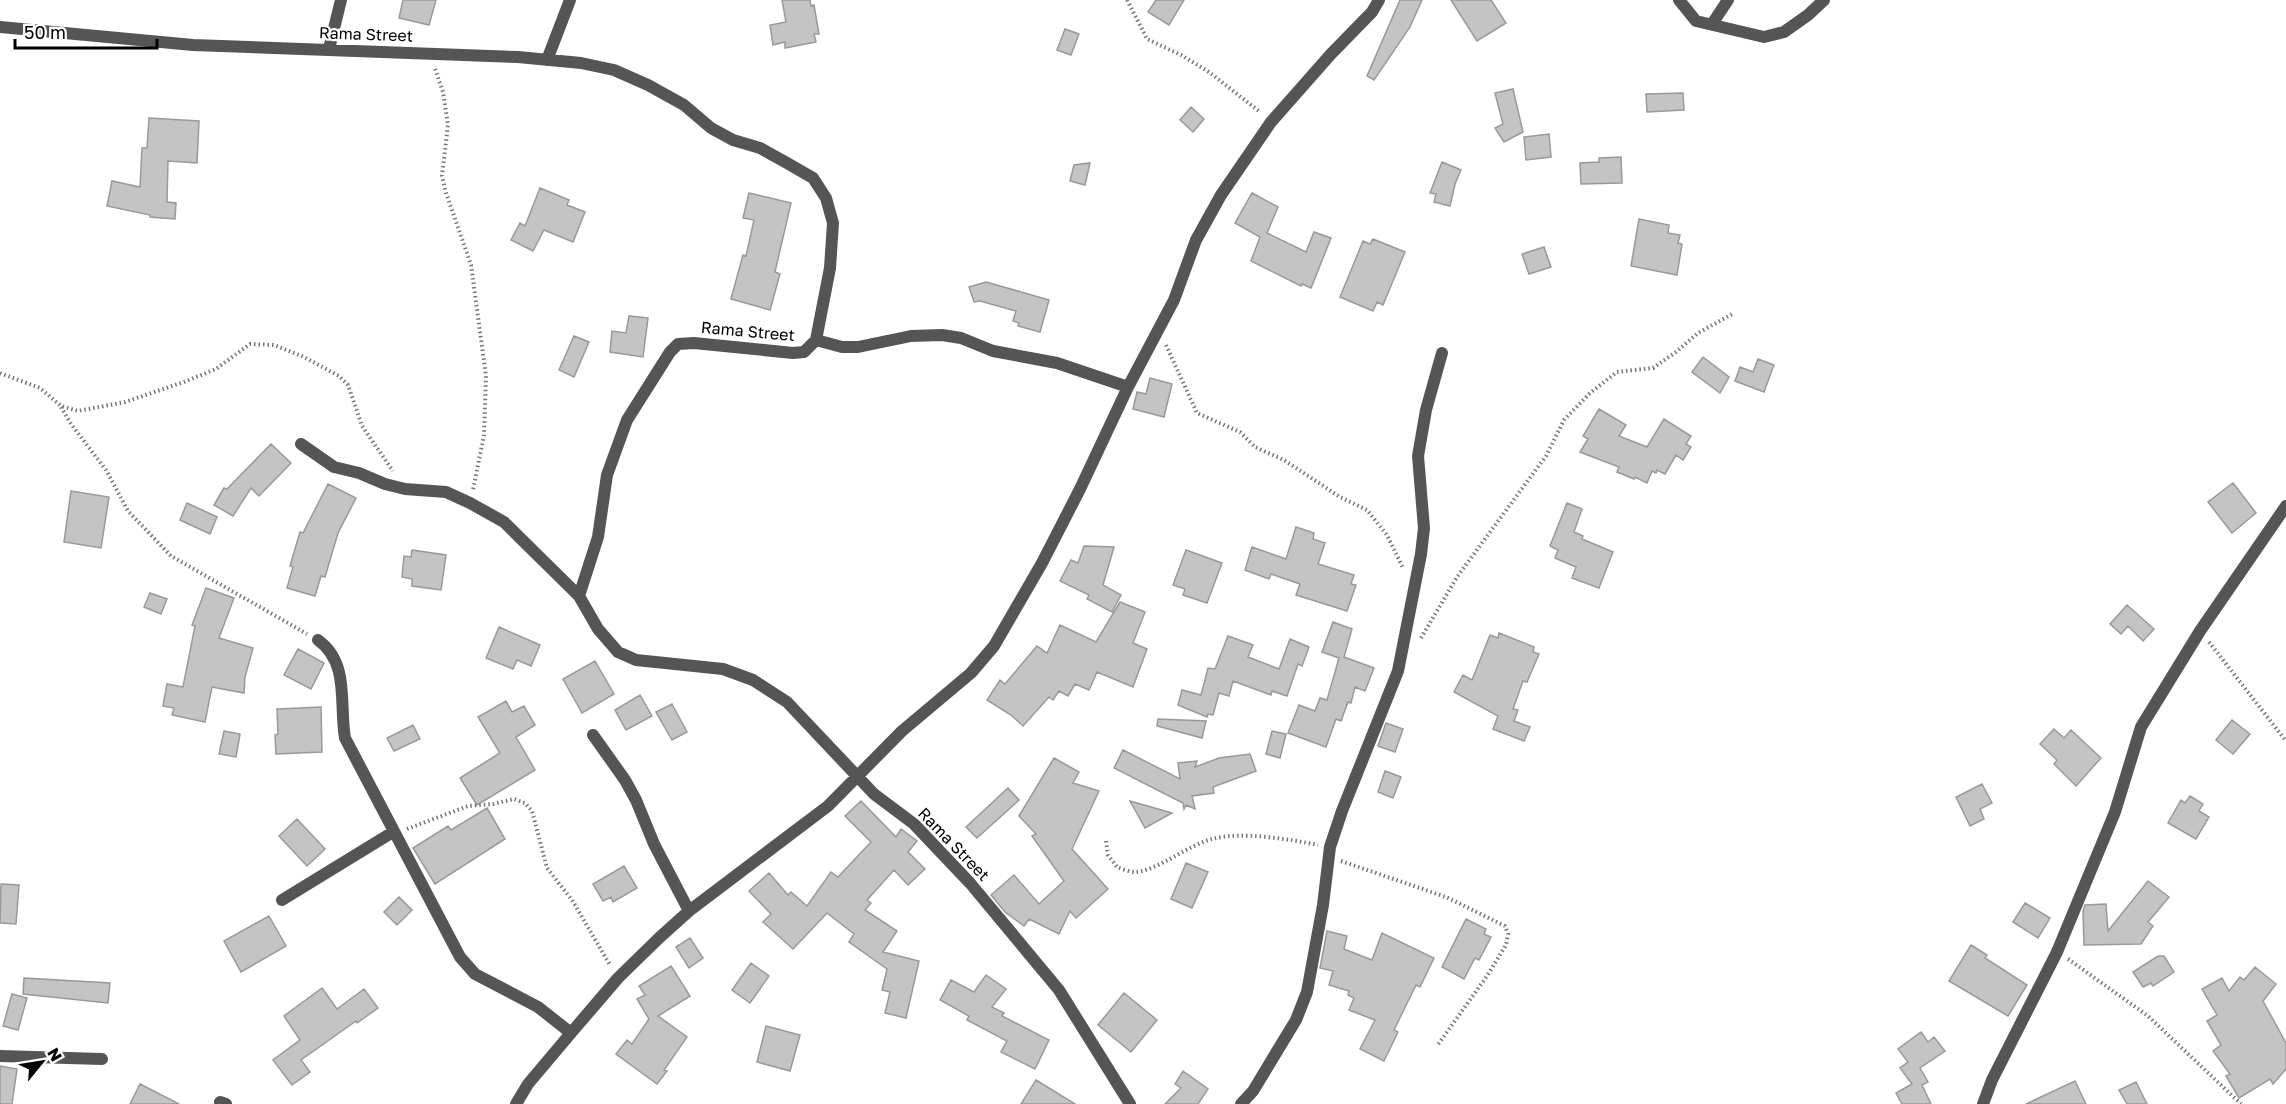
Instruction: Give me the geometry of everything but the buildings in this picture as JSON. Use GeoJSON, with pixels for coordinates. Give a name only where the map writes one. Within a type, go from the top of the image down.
{"type":"FeatureCollection","features":[{"type":"Feature","properties":{"kind":"street"},"geometry":{"type":"LineString","coordinates":[[329,49],[341,0]]}},
{"type":"Feature","properties":{"kind":"street"},"geometry":{"type":"LineString","coordinates":[[547,60],[570,0]]}},
{"type":"Feature","properties":{"kind":"street"},"geometry":{"type":"LineString","coordinates":[[516,1104],[528,1084],[618,978],[689,911],[828,806],[902,731],[971,673],[993,646],[1042,562],[1128,387],[1174,300],[1196,240],[1221,195],[1271,122],[1372,12],[1379,0]]}},
{"type":"Feature","properties":{"kind":"street"},"geometry":{"type":"LineString","coordinates":[[1679,0],[1696,21],[1764,37],[1784,32],[1824,0]]}},
{"type":"Feature","properties":{"kind":"street"},"geometry":{"type":"LineString","coordinates":[[1712,24],[1728,0]]}},
{"type":"Feature","properties":{"kind":"street","name":"Rama Street"},"geometry":{"type":"LineString","coordinates":[[0,27],[193,45],[429,53],[581,63],[614,70],[648,85],[684,105],[711,128],[733,140],[760,148],[813,178],[826,198],[832,223],[830,268],[816,340],[804,351],[793,353],[694,343],[678,344],[670,352],[627,420],[607,475],[598,537],[579,597],[598,629],[618,652],[636,660],[723,669],[753,680],[787,702],[874,794],[914,824],[970,883],[1059,990],[1130,1104]]}},
{"type":"Feature","properties":{"kind":"street"},"geometry":{"type":"LineString","coordinates":[[816,340],[842,347],[858,347],[911,336],[942,335],[961,339],[993,351],[1057,363],[1128,387]]}},
{"type":"Feature","properties":{"kind":"street"},"geometry":{"type":"LineString","coordinates":[[1241,1104],[1252,1091],[1296,1020],[1307,992],[1330,852],[1342,811],[1398,671],[1424,528],[1418,456],[1425,410],[1442,353]]}},
{"type":"Feature","properties":{"kind":"street"},"geometry":{"type":"LineString","coordinates":[[302,444],[334,467],[405,489],[446,492],[470,503],[504,522],[579,597]]}},
{"type":"Feature","properties":{"kind":"street"},"geometry":{"type":"LineString","coordinates":[[1983,1104],[1992,1080],[2057,952],[2115,812],[2141,727],[2200,631],[2286,506]]}},
{"type":"Feature","properties":{"kind":"street"},"geometry":{"type":"LineString","coordinates":[[318,640],[326,645],[342,676],[341,718],[345,738],[460,957],[475,974],[538,1007],[571,1033]]}},
{"type":"Feature","properties":{"kind":"street"},"geometry":{"type":"LineString","coordinates":[[592,735],[625,780],[654,844],[689,911]]}},
{"type":"Feature","properties":{"kind":"street"},"geometry":{"type":"LineString","coordinates":[[282,900],[394,834]]}},
{"type":"Feature","properties":{"kind":"street"},"geometry":{"type":"LineString","coordinates":[[0,1056],[102,1059]]}},
{"type":"Feature","properties":{"kind":"path"},"geometry":{"type":"LineString","coordinates":[[1127,0],[1147,39],[1181,55],[1209,72],[1271,122]]}},
{"type":"Feature","properties":{"kind":"path"},"geometry":{"type":"LineString","coordinates":[[429,53],[443,92],[448,125],[442,176],[471,265],[486,376],[484,435],[470,503]]}},
{"type":"Feature","properties":{"kind":"path"},"geometry":{"type":"LineString","coordinates":[[1418,643],[1457,577],[1546,456],[1564,420],[1590,393],[1617,372],[1653,368],[1677,352],[1698,333],[1734,313]]}},
{"type":"Feature","properties":{"kind":"path"},"geometry":{"type":"LineString","coordinates":[[1159,328],[1197,413],[1240,432],[1255,447],[1284,460],[1340,497],[1367,510],[1387,535],[1413,593]]}},
{"type":"Feature","properties":{"kind":"path"},"geometry":{"type":"LineString","coordinates":[[61,406],[78,411],[125,402],[216,369],[250,344],[274,345],[339,375],[348,385],[362,426],[405,489]]}},
{"type":"Feature","properties":{"kind":"path"},"geometry":{"type":"LineString","coordinates":[[0,373],[40,388],[61,406],[71,424],[106,470],[128,511],[171,556],[318,640]]}},
{"type":"Feature","properties":{"kind":"path"},"geometry":{"type":"LineString","coordinates":[[2200,631],[2286,741]]}},
{"type":"Feature","properties":{"kind":"path"},"geometry":{"type":"LineString","coordinates":[[394,834],[468,806],[514,799],[525,803],[532,811],[547,868],[572,900],[618,978]]}},
{"type":"Feature","properties":{"kind":"path"},"geometry":{"type":"LineString","coordinates":[[1106,842],[1108,855],[1117,867],[1135,872],[1154,866],[1192,846],[1214,838],[1278,837],[1330,852],[1446,897],[1505,926],[1508,934],[1506,945],[1437,1046]]}},
{"type":"Feature","properties":{"kind":"path"},"geometry":{"type":"LineString","coordinates":[[2057,952],[2148,1016],[2241,1104]]}}]}
